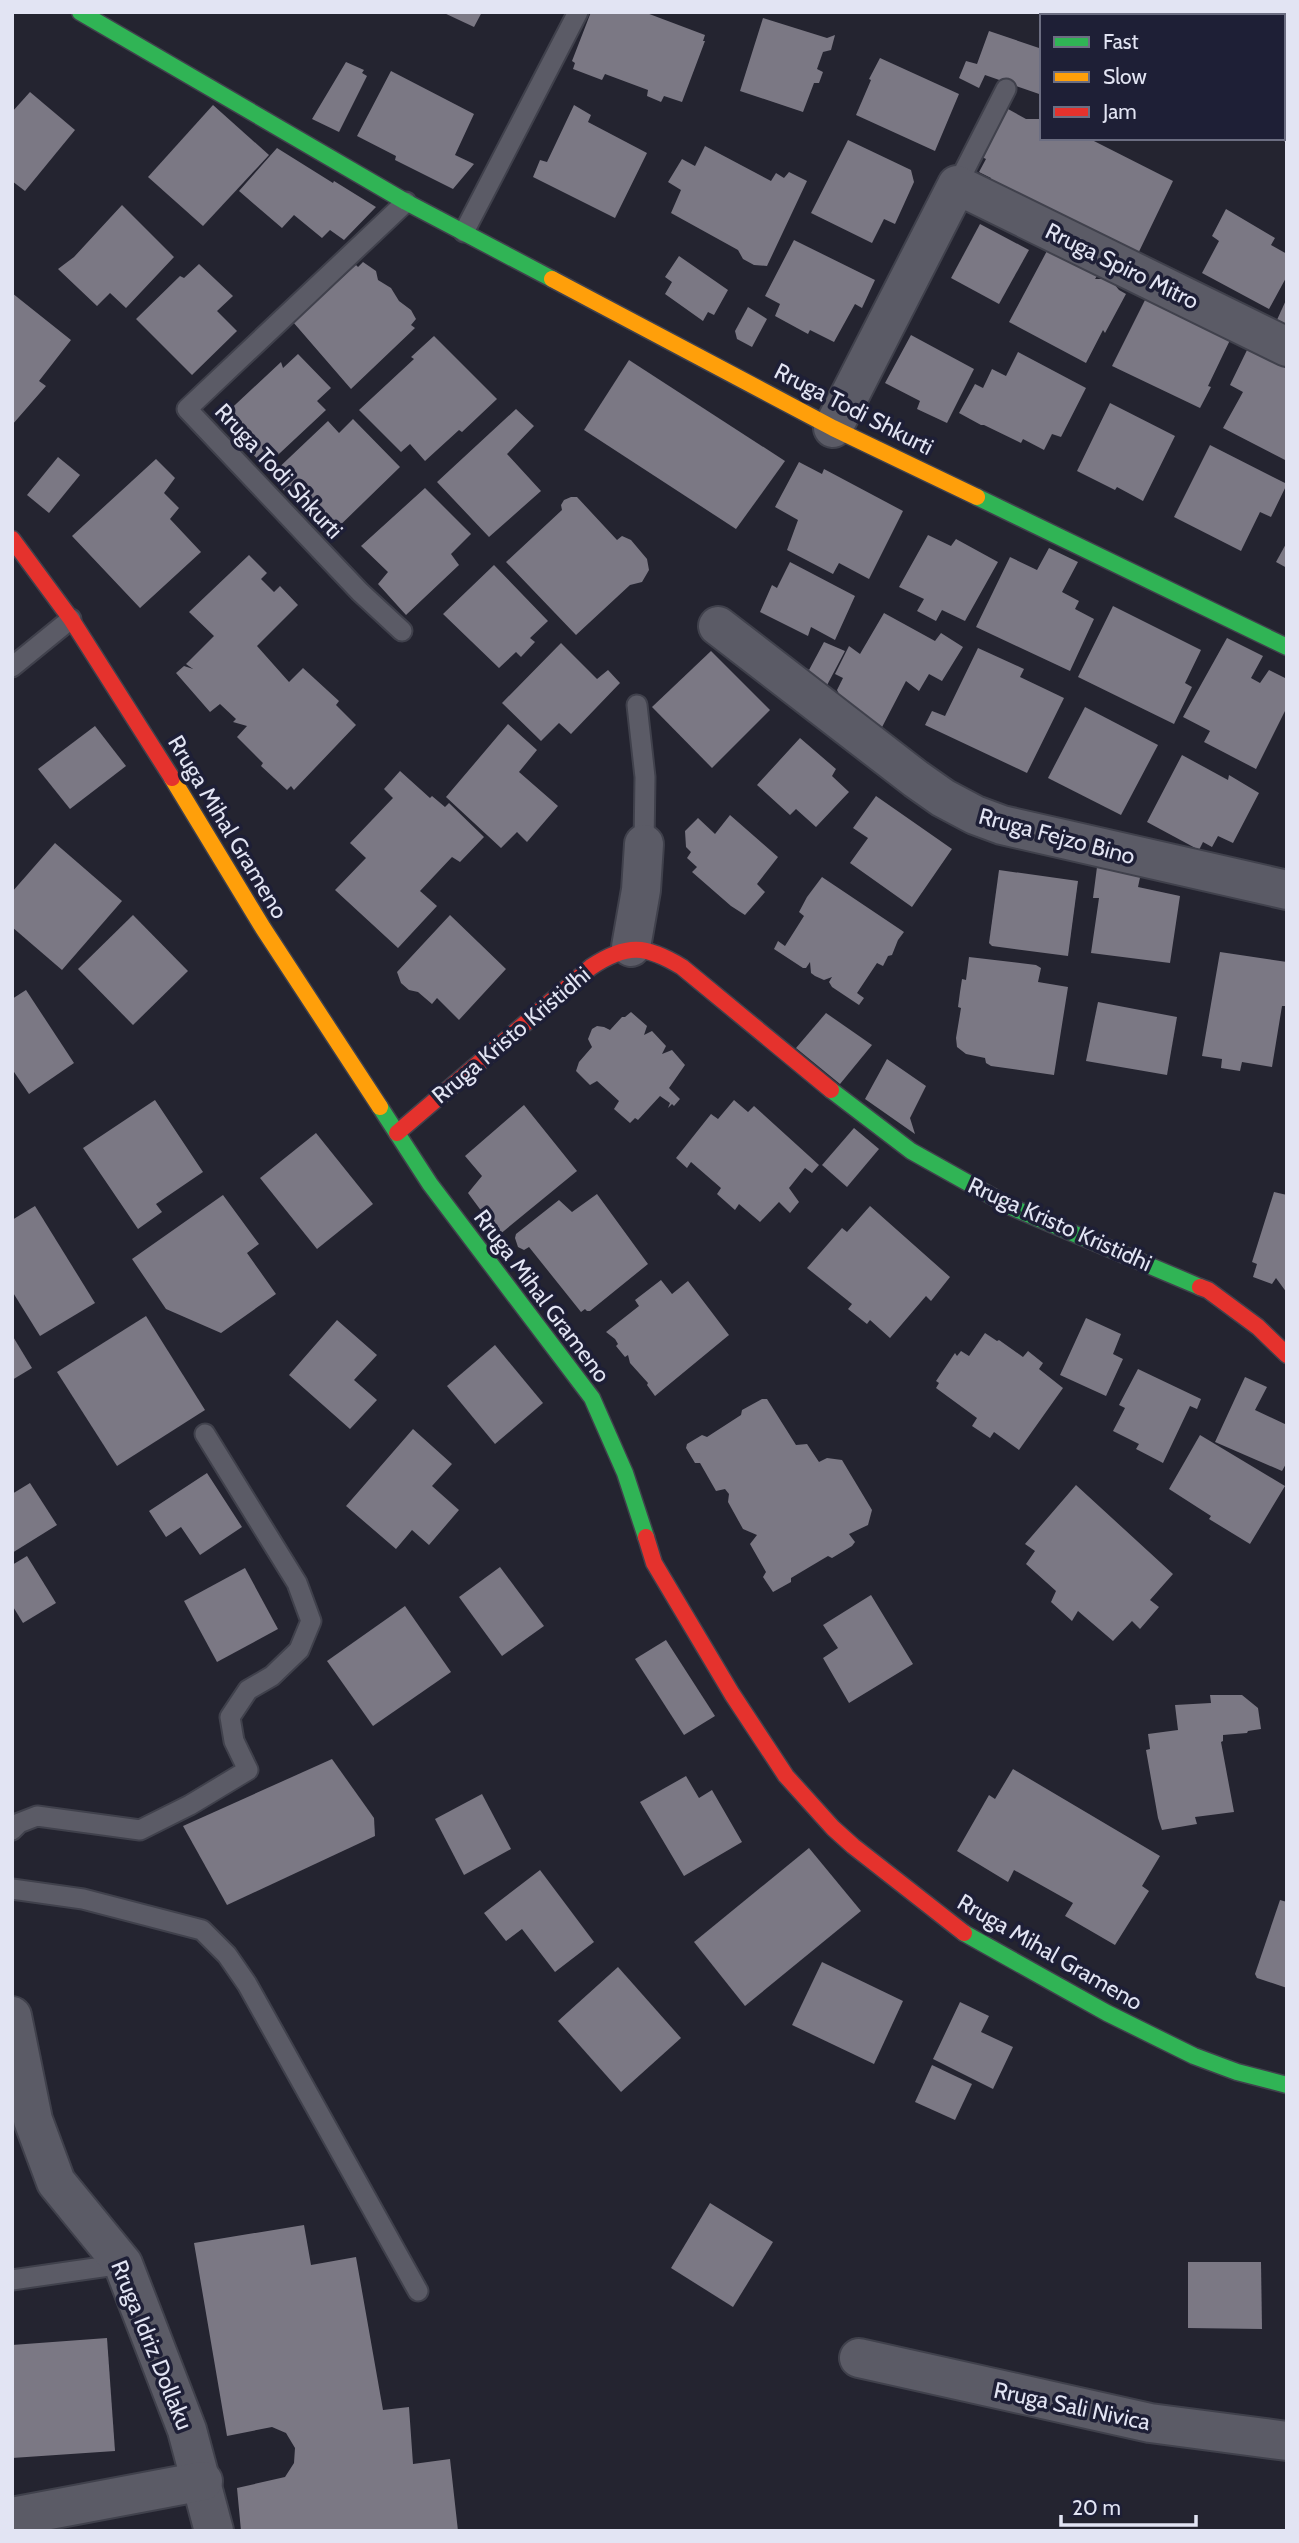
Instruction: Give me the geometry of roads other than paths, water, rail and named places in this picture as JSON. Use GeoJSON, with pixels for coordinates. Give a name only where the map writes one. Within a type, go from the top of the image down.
{"type":"FeatureCollection","features":[{"type":"Feature","properties":{"kind":"street","name":"Rruga Todi Shkurti"},"geometry":{"type":"LineString","coordinates":[[80,12],[406,202],[832,428],[1287,647]]}},
{"type":"Feature","properties":{"kind":"street","name":"Rruga Spiro Mitro"},"geometry":{"type":"LineString","coordinates":[[957,185],[1287,347]]}},
{"type":"Feature","properties":{"kind":"street"},"geometry":{"type":"LineString","coordinates":[[832,428],[957,185]]}},
{"type":"Feature","properties":{"kind":"street","name":"Rruga Mihal Grameno"},"geometry":{"type":"LineString","coordinates":[[12,539],[71,619],[135,717],[258,919],[397,1133],[469,1238],[544,1332],[592,1398],[625,1473],[646,1539],[667,1587],[786,1776],[833,1828],[874,1864],[948,1922],[988,1948],[1097,2008],[1194,2056],[1237,2072],[1287,2085]]}},
{"type":"Feature","properties":{"kind":"street","name":"Rruga Fejzo Bino"},"geometry":{"type":"LineString","coordinates":[[718,626],[916,779],[943,798],[975,815],[1032,833],[1287,890]]}},
{"type":"Feature","properties":{"kind":"street"},"geometry":{"type":"LineString","coordinates":[[631,947],[641,890],[644,844]]}},
{"type":"Feature","properties":{"kind":"street","name":"Rruga Kristo Kristidhi"},"geometry":{"type":"LineString","coordinates":[[397,1133],[576,978],[611,953],[631,947],[653,951],[682,967],[820,1083],[911,1151],[1011,1207],[1208,1290],[1258,1327],[1287,1355]]}},
{"type":"Feature","properties":{"kind":"street","name":"Rruga Idriz Dollaku"},"geometry":{"type":"LineString","coordinates":[[12,2016],[33,2120],[56,2182],[124,2264],[187,2430],[214,2531]]}},
{"type":"Feature","properties":{"kind":"street","name":"Rruga Sali Nivica"},"geometry":{"type":"LineString","coordinates":[[859,2358],[1150,2423],[1287,2441]]}},
{"type":"Feature","properties":{"kind":"street"},"geometry":{"type":"LineString","coordinates":[[12,2516],[203,2482]]}},
{"type":"Feature","properties":{"kind":"lane"},"geometry":{"type":"LineString","coordinates":[[464,232],[578,12]]}},
{"type":"Feature","properties":{"kind":"lane"},"geometry":{"type":"LineString","coordinates":[[957,185],[1006,89]]}},
{"type":"Feature","properties":{"kind":"lane","name":"Rruga Todi Shkurti"},"geometry":{"type":"LineString","coordinates":[[402,631],[360,592],[187,409],[406,202]]}},
{"type":"Feature","properties":{"kind":"lane"},"geometry":{"type":"LineString","coordinates":[[12,667],[71,619]]}},
{"type":"Feature","properties":{"kind":"lane"},"geometry":{"type":"LineString","coordinates":[[637,705],[645,777],[644,844]]}},
{"type":"Feature","properties":{"kind":"lane"},"geometry":{"type":"LineString","coordinates":[[12,1830],[19,1823],[37,1816],[140,1830],[191,1805],[248,1770],[234,1741],[230,1717],[248,1690],[272,1675],[299,1650],[311,1621],[297,1583],[205,1434]]}},
{"type":"Feature","properties":{"kind":"lane"},"geometry":{"type":"LineString","coordinates":[[12,1889],[83,1899],[202,1930],[219,1947],[247,1984],[418,2291]]}},
{"type":"Feature","properties":{"kind":"lane"},"geometry":{"type":"LineString","coordinates":[[12,2280],[124,2264]]}}]}
